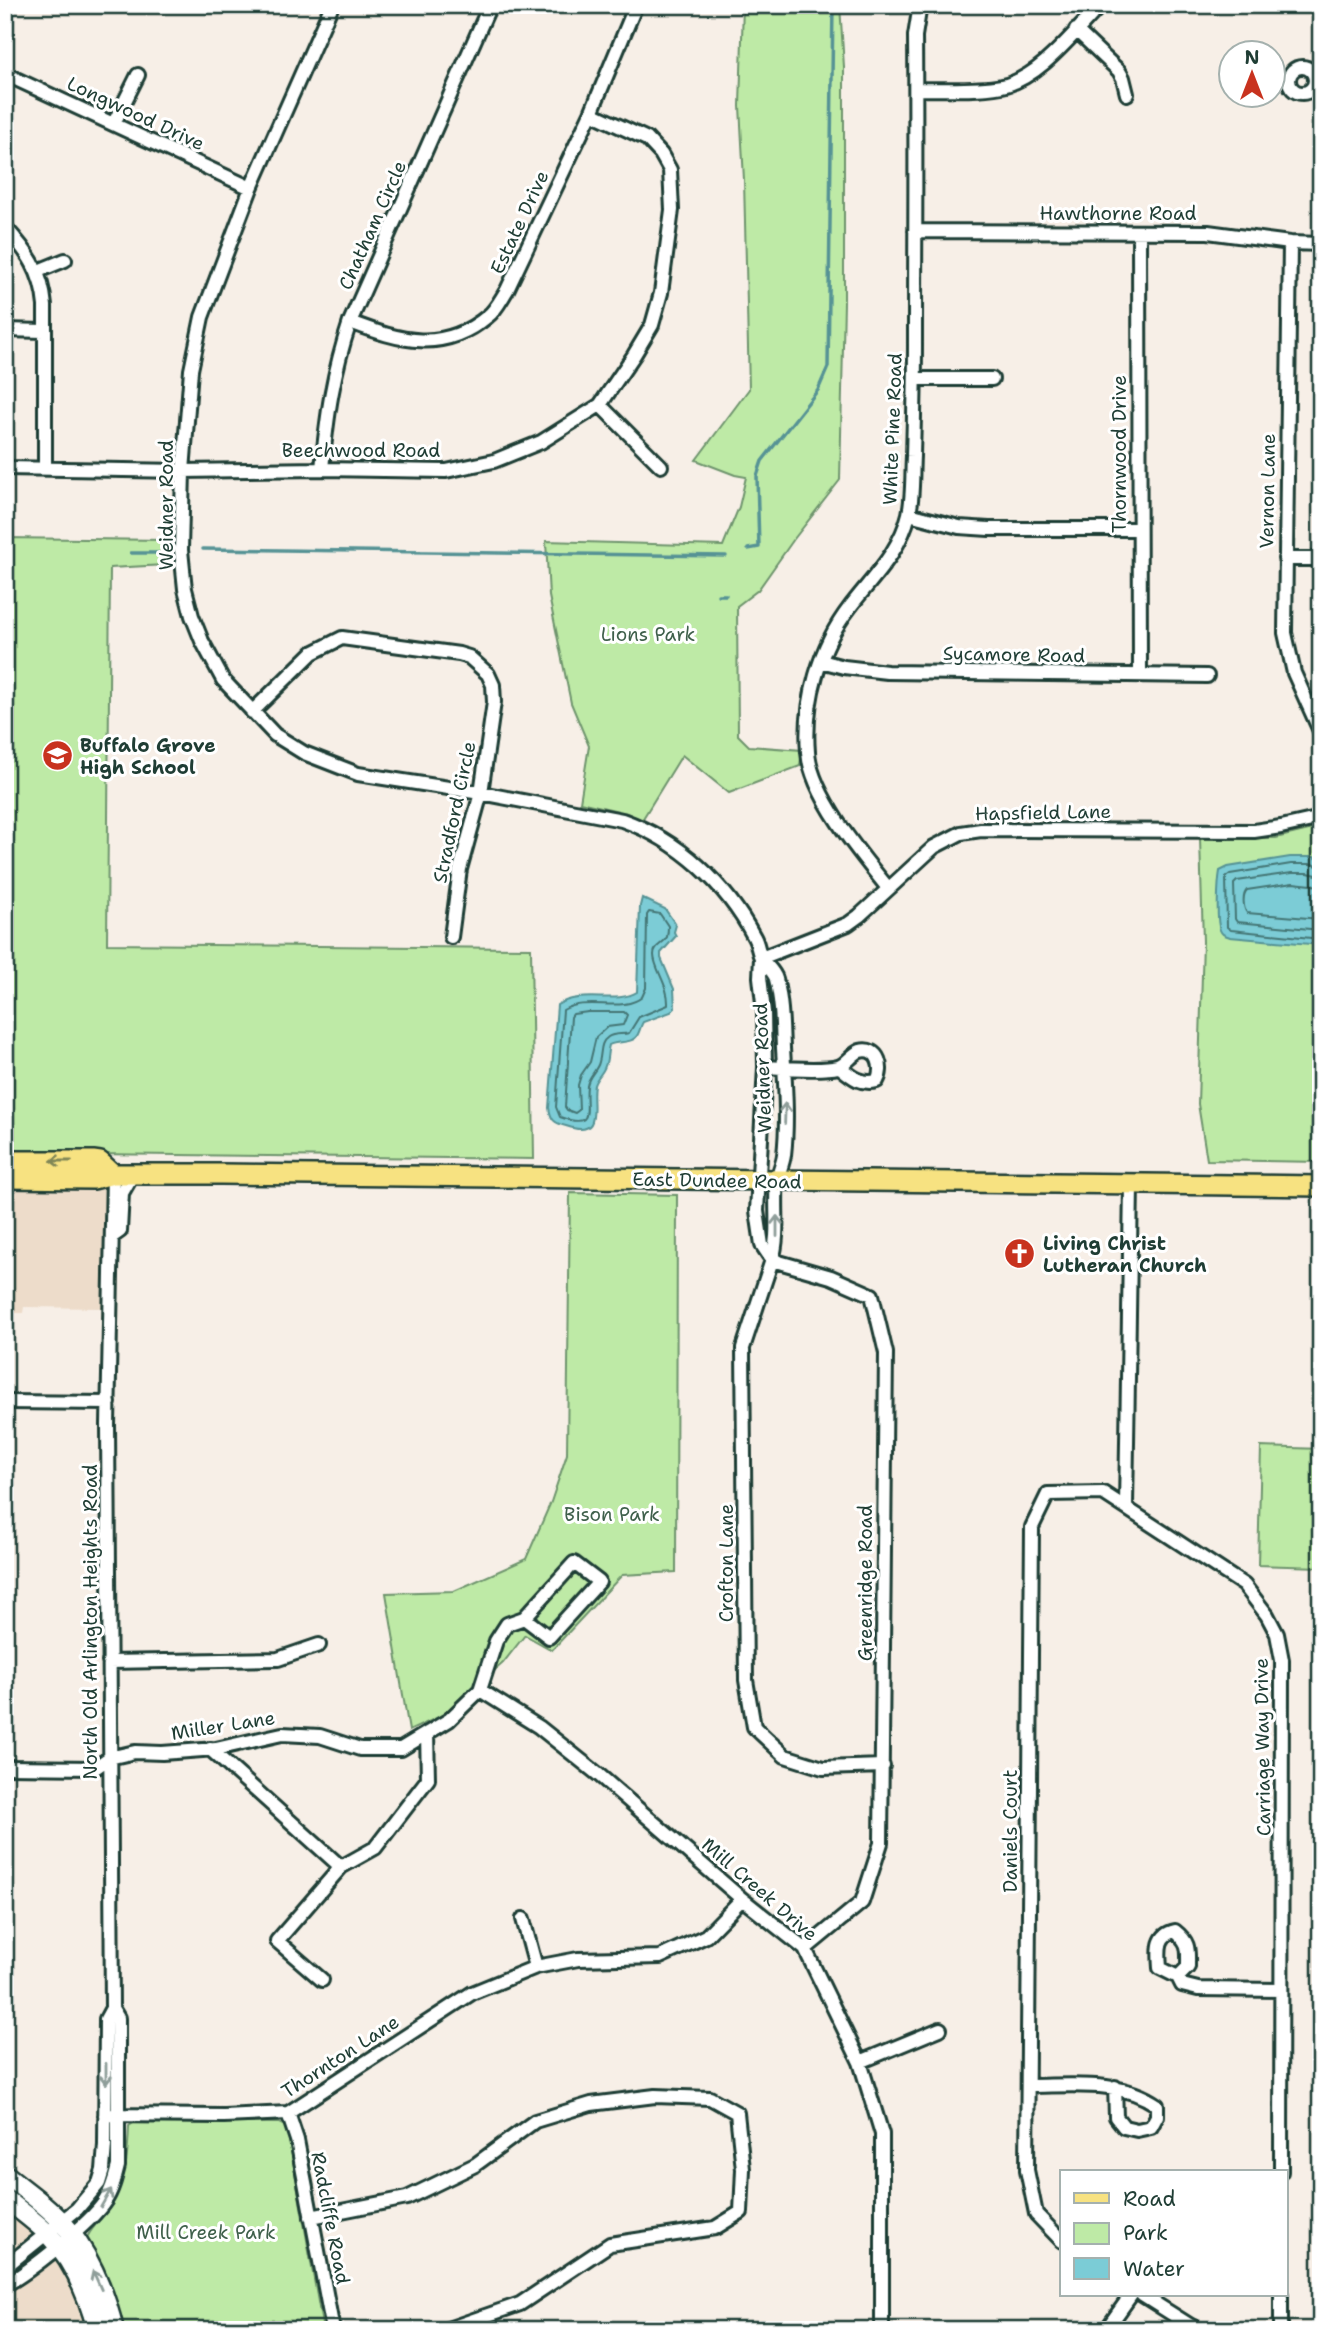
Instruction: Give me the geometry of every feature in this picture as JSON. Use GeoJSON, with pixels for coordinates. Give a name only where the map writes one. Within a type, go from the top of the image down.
{"type":"FeatureCollection","features":[{"type":"Feature","properties":{"kind":"main road","name":"East Dundee Road"},"geometry":{"type":"LineString","coordinates":[[5,1161],[93,1161],[100,1163],[113,1174]]}},
{"type":"Feature","properties":{"kind":"main road","name":"East Dundee Road"},"geometry":{"type":"LineString","coordinates":[[5,1178],[93,1179],[113,1174],[133,1174],[1321,1186]]}},
{"type":"Feature","properties":{"kind":"main road"},"geometry":{"type":"LineString","coordinates":[[5,2174],[96,2276],[114,2330]]}},
{"type":"Feature","properties":{"kind":"main road"},"geometry":{"type":"LineString","coordinates":[[5,2199],[59,2233],[84,2288],[97,2330]]}},
{"type":"Feature","properties":{"kind":"street","name":"Weidner Road"},"geometry":{"type":"LineString","coordinates":[[332,5],[251,188],[202,317],[191,370],[183,471],[181,550],[192,616],[223,680],[275,736],[304,753],[358,774],[608,816],[636,825],[690,857],[726,895],[755,939],[761,958],[775,976],[781,1010],[785,1068],[784,1156],[768,1181]]}},
{"type":"Feature","properties":{"kind":"street","name":"Chatham Circle"},"geometry":{"type":"LineString","coordinates":[[322,469],[327,414],[337,363],[350,322],[490,5]]}},
{"type":"Feature","properties":{"kind":"street","name":"Estate Drive"},"geometry":{"type":"LineString","coordinates":[[350,322],[409,341],[436,341],[464,333],[490,315],[507,290],[591,113],[636,5]]}},
{"type":"Feature","properties":{"kind":"street","name":"White Pine Road"},"geometry":{"type":"LineString","coordinates":[[888,888],[858,851],[820,792],[808,754],[808,720],[811,696],[821,661],[837,625],[892,552],[909,514],[915,379],[915,36],[920,5]]}},
{"type":"Feature","properties":{"kind":"street"},"geometry":{"type":"LineString","coordinates":[[916,89],[985,88],[1015,82],[1041,65],[1101,5]]}},
{"type":"Feature","properties":{"kind":"street"},"geometry":{"type":"LineString","coordinates":[[1076,30],[1119,71],[1127,94]]}},
{"type":"Feature","properties":{"kind":"street","name":"Longwood Drive"},"geometry":{"type":"LineString","coordinates":[[5,74],[251,188]]}},
{"type":"Feature","properties":{"kind":"street"},"geometry":{"type":"LineString","coordinates":[[114,123],[138,75]]}},
{"type":"Feature","properties":{"kind":"street","name":"Beechwood Road"},"geometry":{"type":"LineString","coordinates":[[5,467],[183,471],[446,471],[494,461],[541,442],[600,405],[652,325],[661,293],[672,210],[670,170],[661,154],[647,139],[591,113]]}},
{"type":"Feature","properties":{"kind":"street"},"geometry":{"type":"LineString","coordinates":[[5,228],[19,242],[38,271],[43,285],[45,468]]}},
{"type":"Feature","properties":{"kind":"street","name":"Hawthorne Road"},"geometry":{"type":"LineString","coordinates":[[915,231],[1208,232],[1290,243],[1321,244]]}},
{"type":"Feature","properties":{"kind":"street","name":"Thornwood Drive"},"geometry":{"type":"LineString","coordinates":[[1139,233],[1140,675]]}},
{"type":"Feature","properties":{"kind":"street","name":"Vernon Lane"},"geometry":{"type":"LineString","coordinates":[[1290,243],[1286,633],[1294,673],[1321,733]]}},
{"type":"Feature","properties":{"kind":"street"},"geometry":{"type":"LineString","coordinates":[[38,271],[65,260]]}},
{"type":"Feature","properties":{"kind":"street"},"geometry":{"type":"LineString","coordinates":[[5,330],[44,331]]}},
{"type":"Feature","properties":{"kind":"street"},"geometry":{"type":"LineString","coordinates":[[915,379],[992,379]]}},
{"type":"Feature","properties":{"kind":"street"},"geometry":{"type":"LineString","coordinates":[[600,405],[661,466]]}},
{"type":"Feature","properties":{"kind":"street"},"geometry":{"type":"LineString","coordinates":[[909,514],[959,527],[989,529],[1138,529]]}},
{"type":"Feature","properties":{"kind":"street"},"geometry":{"type":"LineString","coordinates":[[1285,559],[1321,559]]}},
{"type":"Feature","properties":{"kind":"street","name":"Stradford Circle"},"geometry":{"type":"LineString","coordinates":[[252,712],[312,653],[342,638],[469,657],[488,674],[494,693],[481,793],[460,869],[451,937]]}},
{"type":"Feature","properties":{"kind":"street","name":"Sycamore Road"},"geometry":{"type":"LineString","coordinates":[[821,661],[844,667],[887,672],[1207,676]]}},
{"type":"Feature","properties":{"kind":"street","name":"Hapsfield Lane"},"geometry":{"type":"LineString","coordinates":[[761,958],[848,923],[934,847],[947,839],[971,831],[1254,831],[1321,818]]}},
{"type":"Feature","properties":{"kind":"street","name":"Weidner Road"},"geometry":{"type":"LineString","coordinates":[[761,958],[768,1181]]}},
{"type":"Feature","properties":{"kind":"street"},"geometry":{"type":"LineString","coordinates":[[765,1067],[840,1067]]}},
{"type":"Feature","properties":{"kind":"street","name":"North Old Arlington Heights Road"},"geometry":{"type":"LineString","coordinates":[[59,2233],[99,2183],[103,2170],[106,2019],[112,2008],[109,1403],[113,1174]]}},
{"type":"Feature","properties":{"kind":"street","name":"North Old Arlington Heights Road"},"geometry":{"type":"LineString","coordinates":[[113,1236],[120,1231],[121,1198],[133,1174]]}},
{"type":"Feature","properties":{"kind":"street"},"geometry":{"type":"LineString","coordinates":[[768,1181],[757,1211],[762,1245],[772,1260]]}},
{"type":"Feature","properties":{"kind":"street","name":"Crofton Lane"},"geometry":{"type":"LineString","coordinates":[[768,1181],[777,1243],[743,1348],[746,1680],[754,1727],[785,1756],[823,1768],[883,1766]]}},
{"type":"Feature","properties":{"kind":"street"},"geometry":{"type":"LineString","coordinates":[[1126,1507],[1131,1185]]}},
{"type":"Feature","properties":{"kind":"street","name":"Greenridge Road"},"geometry":{"type":"LineString","coordinates":[[772,1260],[831,1277],[872,1295],[886,1353],[881,1843],[862,1902],[805,1949]]}},
{"type":"Feature","properties":{"kind":"street"},"geometry":{"type":"LineString","coordinates":[[5,1402],[109,1403]]}},
{"type":"Feature","properties":{"kind":"street","name":"Daniels Court"},"geometry":{"type":"LineString","coordinates":[[1060,2239],[1036,2214],[1027,2171],[1032,1527],[1048,1494],[1103,1493],[1126,1507]]}},
{"type":"Feature","properties":{"kind":"street","name":"Carriage Way Drive"},"geometry":{"type":"LineString","coordinates":[[1126,1507],[1244,1585],[1278,1634],[1282,1660],[1281,2170]]}},
{"type":"Feature","properties":{"kind":"street"},"geometry":{"type":"LineString","coordinates":[[574,1563],[598,1582],[549,1637],[524,1618],[574,1563]]}},
{"type":"Feature","properties":{"kind":"street","name":"Miller Lane"},"geometry":{"type":"LineString","coordinates":[[5,1767],[95,1768],[109,1758],[135,1752],[210,1749],[282,1734],[320,1736],[360,1749],[401,1749],[449,1720],[480,1690],[496,1641],[507,1624],[524,1618]]}},
{"type":"Feature","properties":{"kind":"street"},"geometry":{"type":"LineString","coordinates":[[109,1662],[278,1659],[320,1645]]}},
{"type":"Feature","properties":{"kind":"street","name":"Mill Creek Drive"},"geometry":{"type":"LineString","coordinates":[[480,1690],[539,1727],[599,1775],[741,1899],[805,1949],[860,2062],[882,2134],[882,2330]]}},
{"type":"Feature","properties":{"kind":"street"},"geometry":{"type":"LineString","coordinates":[[322,1980],[277,1941],[341,1867],[374,1848],[428,1779],[428,1733]]}},
{"type":"Feature","properties":{"kind":"street"},"geometry":{"type":"LineString","coordinates":[[210,1749],[341,1867]]}},
{"type":"Feature","properties":{"kind":"street","name":"Thornton Lane"},"geometry":{"type":"LineString","coordinates":[[105,2115],[225,2116],[288,2113],[472,1993],[536,1967],[578,1959],[660,1957],[706,1936],[741,1899]]}},
{"type":"Feature","properties":{"kind":"street"},"geometry":{"type":"LineString","coordinates":[[523,1919],[536,1967]]}},
{"type":"Feature","properties":{"kind":"street"},"geometry":{"type":"LineString","coordinates":[[1178,1977],[1182,1984],[1198,1989],[1282,1990]]}},
{"type":"Feature","properties":{"kind":"street","name":"North Old Arlington Heights Road"},"geometry":{"type":"LineString","coordinates":[[59,2233],[98,2211],[113,2185],[118,2166],[118,2018],[112,2008]]}},
{"type":"Feature","properties":{"kind":"street"},"geometry":{"type":"LineString","coordinates":[[860,2062],[940,2029]]}},
{"type":"Feature","properties":{"kind":"street"},"geometry":{"type":"LineString","coordinates":[[1028,2086],[1115,2087]]}},
{"type":"Feature","properties":{"kind":"street"},"geometry":{"type":"LineString","coordinates":[[311,2217],[407,2197],[475,2165],[535,2122],[591,2104],[655,2096],[710,2098],[737,2113],[743,2169],[741,2212],[715,2228],[610,2244],[520,2304],[445,2330]]}},
{"type":"Feature","properties":{"kind":"street","name":"Radcliffe Road"},"geometry":{"type":"LineString","coordinates":[[288,2113],[297,2140],[333,2330]]}},
{"type":"Feature","properties":{"kind":"street"},"geometry":{"type":"LineString","coordinates":[[5,2267],[59,2233]]}},
{"type":"Feature","properties":{"kind":"street"},"geometry":{"type":"LineString","coordinates":[[5,2285],[59,2233]]}},
{"type":"Feature","properties":{"kind":"street"},"geometry":{"type":"LineString","coordinates":[[1106,2330],[1130,2296]]}},
{"type":"Feature","properties":{"kind":"street"},"geometry":{"type":"LineString","coordinates":[[1144,2296],[1200,2330]]}},
{"type":"Feature","properties":{"kind":"street"},"geometry":{"type":"LineString","coordinates":[[1281,2296],[1281,2330]]}},
{"type":"Feature","properties":{"kind":"shaded area"},"geometry":{"type":"Polygon","coordinates":[[[5,1184],[105,1185],[104,1308],[24,1307],[23,1313],[5,1313],[5,1184]]]}},
{"type":"Feature","properties":{"kind":"shaded area"},"geometry":{"type":"Polygon","coordinates":[[[5,2206],[31,2227],[60,2266],[83,2312],[88,2330],[5,2330],[5,2206]]]}},
{"type":"Feature","properties":{"kind":"green space","name":"Lions Park"},"geometry":{"type":"Polygon","coordinates":[[[743,5],[840,5],[844,67],[844,302],[840,480],[758,590],[737,606],[738,735],[749,746],[802,750],[800,766],[729,793],[682,755],[642,820],[627,813],[580,802],[589,746],[571,703],[549,596],[546,541],[723,546],[739,507],[746,477],[696,460],[749,389],[740,106],[743,5]]]}},
{"type":"Feature","properties":{"kind":"green space","name":"Buffalo Grove High School"},"geometry":{"type":"Polygon","coordinates":[[[5,538],[165,540],[165,565],[110,568],[107,944],[531,948],[534,1159],[5,1153],[5,538]]]}},
{"type":"Feature","properties":{"kind":"green space"},"geometry":{"type":"Polygon","coordinates":[[[1321,827],[1321,1162],[1207,1160],[1198,1104],[1203,942],[1200,838],[1276,838],[1321,827]]]}},
{"type":"Feature","properties":{"kind":"green space","name":"Bison Park"},"geometry":{"type":"Polygon","coordinates":[[[570,1193],[677,1195],[676,1572],[622,1575],[552,1650],[525,1635],[503,1663],[445,1714],[409,1731],[386,1593],[454,1591],[526,1559],[551,1502],[567,1454],[570,1193]]]}},
{"type":"Feature","properties":{"kind":"green space"},"geometry":{"type":"Polygon","coordinates":[[[1261,1447],[1321,1449],[1321,1567],[1258,1565],[1261,1447]]]}},
{"type":"Feature","properties":{"kind":"green space","name":"Mill Creek Park"},"geometry":{"type":"Polygon","coordinates":[[[135,2122],[279,2123],[285,2126],[323,2330],[123,2330],[107,2279],[87,2239],[117,2195],[125,2166],[129,2126],[135,2122]]]}},
{"type":"Feature","properties":{"kind":"water"},"geometry":{"type":"Polygon","coordinates":[[[1290,857],[1314,857],[1321,863],[1321,945],[1230,937],[1223,934],[1218,918],[1220,871],[1228,867],[1290,857]]]}},
{"type":"Feature","properties":{"kind":"water"},"geometry":{"type":"Polygon","coordinates":[[[642,898],[665,909],[676,925],[676,936],[661,953],[674,989],[675,1008],[643,1022],[633,1040],[609,1045],[607,1061],[594,1085],[591,1124],[578,1129],[562,1125],[554,1120],[549,1108],[557,1005],[577,998],[619,997],[637,992],[642,898]]]}},
{"type":"Feature","properties":{"kind":"waterway"},"geometry":{"type":"LineString","coordinates":[[748,549],[759,547],[757,476],[762,461],[818,390],[828,367],[833,5]]}},
{"type":"Feature","properties":{"kind":"waterway"},"geometry":{"type":"LineString","coordinates":[[203,549],[726,556]]}},
{"type":"Feature","properties":{"kind":"waterway"},"geometry":{"type":"LineString","coordinates":[[131,553],[159,553]]}},
{"type":"Feature","properties":{"kind":"waterway"},"geometry":{"type":"LineString","coordinates":[[718,595],[726,595]]}},
{"type":"Feature","properties":{"kind":"place","name":"Buffalo Grove High School"},"geometry":{"type":"Point","coordinates":[57,756]}},
{"type":"Feature","properties":{"kind":"place","name":"Living Christ Lutheran Church"},"geometry":{"type":"Point","coordinates":[1020,1254]}}]}
